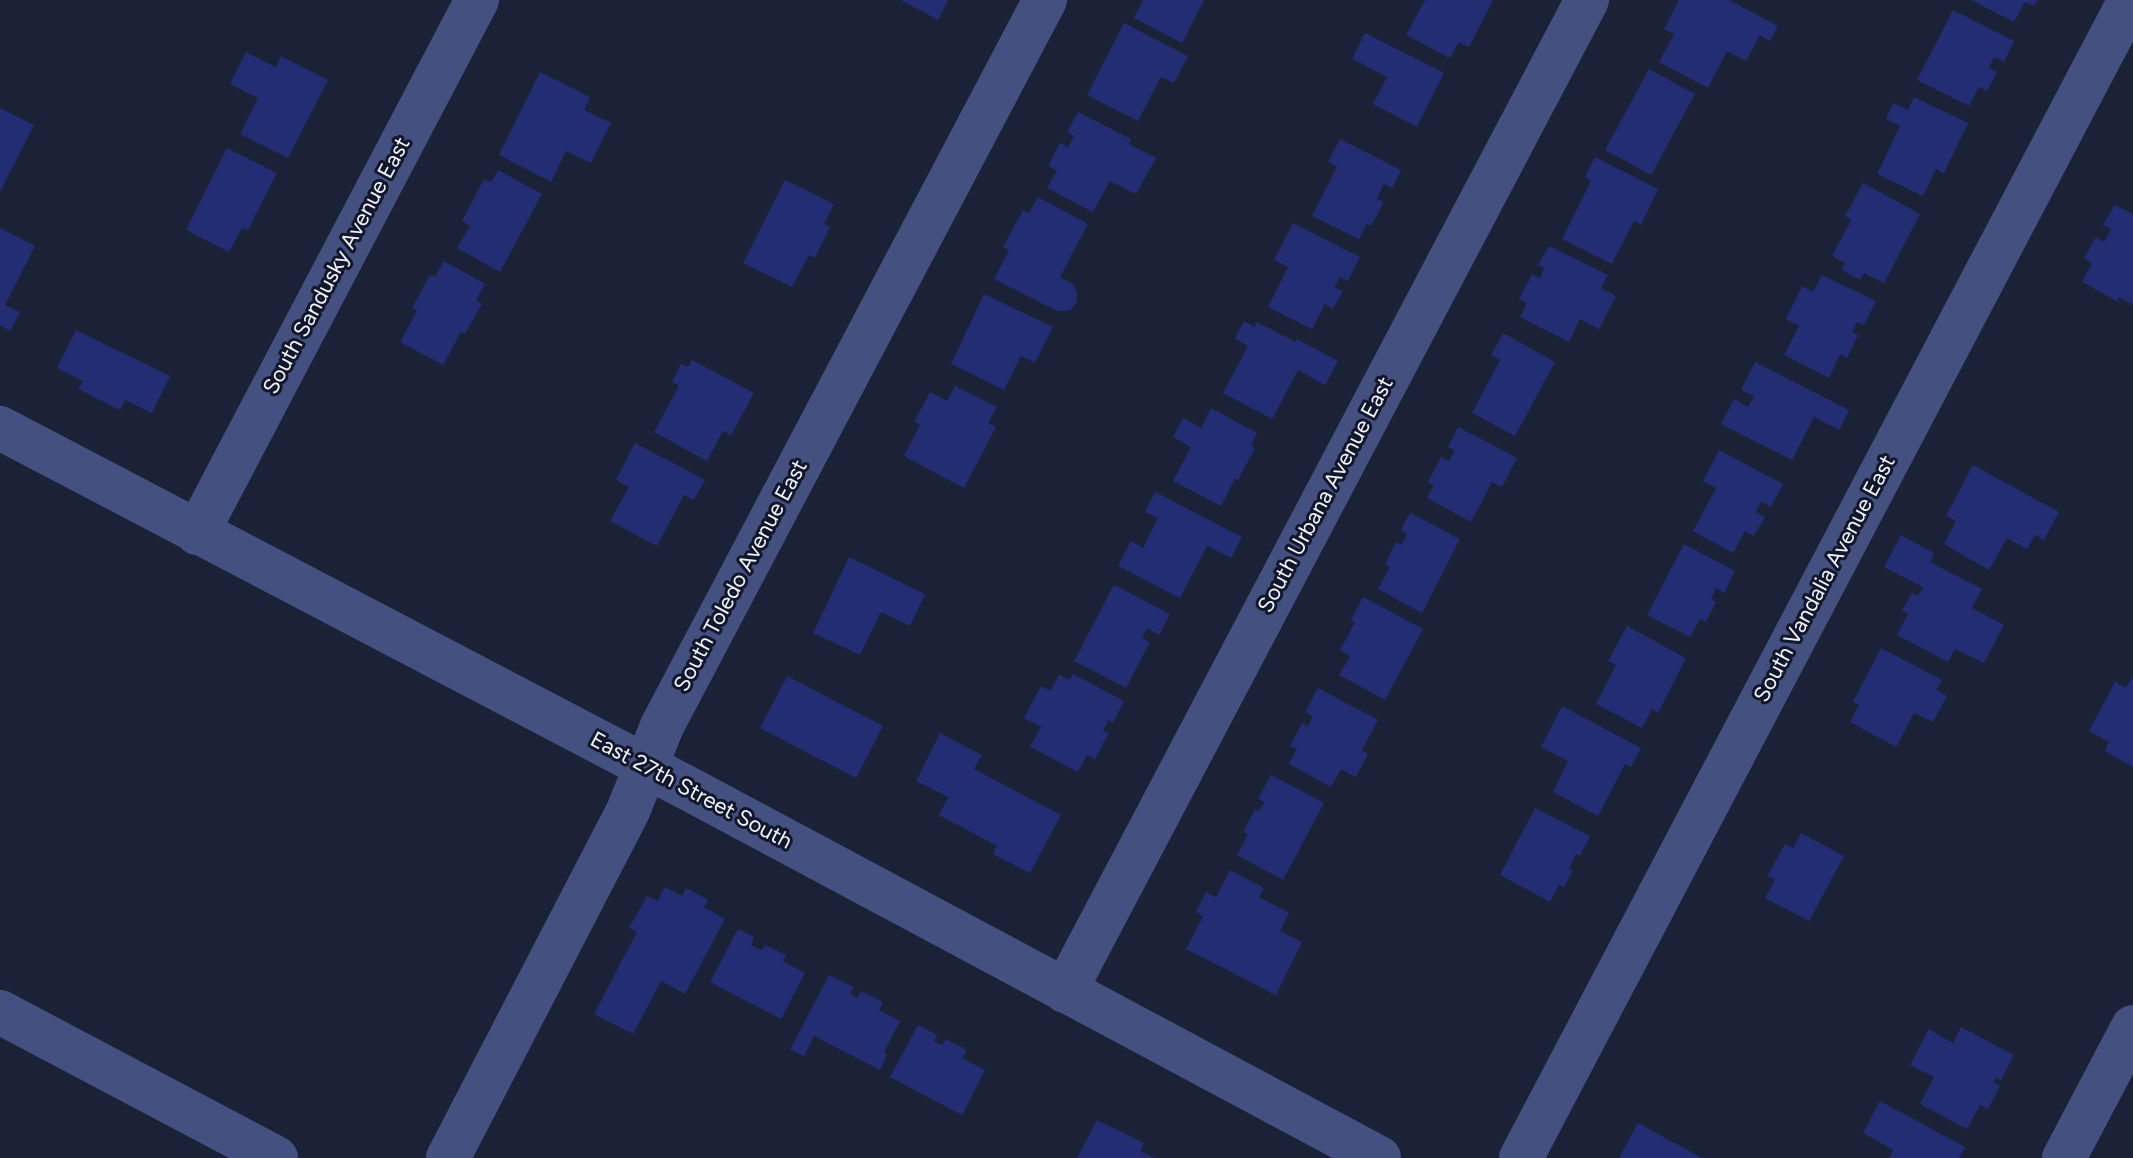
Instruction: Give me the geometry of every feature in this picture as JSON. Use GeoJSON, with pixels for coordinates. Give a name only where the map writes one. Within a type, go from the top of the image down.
{"type":"FeatureCollection","features":[{"type":"Feature","properties":{"kind":"street","name":"South Sandusky Avenue East"},"geometry":{"type":"LineString","coordinates":[[197,533],[477,0]]}},
{"type":"Feature","properties":{"kind":"street","name":"South Toledo Avenue East"},"geometry":{"type":"LineString","coordinates":[[448,1158],[628,811],[669,712],[1045,0]]}},
{"type":"Feature","properties":{"kind":"street","name":"South Urbana Avenue East"},"geometry":{"type":"LineString","coordinates":[[1065,991],[1587,0]]}},
{"type":"Feature","properties":{"kind":"street","name":"South Vandalia Avenue East"},"geometry":{"type":"LineString","coordinates":[[1521,1158],[2130,0]]}},
{"type":"Feature","properties":{"kind":"street","name":"East 27th Street South"},"geometry":{"type":"LineString","coordinates":[[0,428],[646,767],[1379,1158]]}},
{"type":"Feature","properties":{"kind":"street"},"geometry":{"type":"LineString","coordinates":[[0,1012],[276,1158]]}},
{"type":"Feature","properties":{"kind":"street"},"geometry":{"type":"LineString","coordinates":[[2064,1158],[2133,1027]]}},
{"type":"Feature","properties":{"kind":"building"},"geometry":{"type":"Polygon","coordinates":[[[901,0],[948,0],[938,20],[901,0]]]}},
{"type":"Feature","properties":{"kind":"building"},"geometry":{"type":"Polygon","coordinates":[[[1143,0],[1204,0],[1182,43],[1134,18],[1143,0]]]}},
{"type":"Feature","properties":{"kind":"building"},"geometry":{"type":"Polygon","coordinates":[[[1425,0],[1493,0],[1469,47],[1459,42],[1450,58],[1406,35],[1425,0]]]}},
{"type":"Feature","properties":{"kind":"building"},"geometry":{"type":"Polygon","coordinates":[[[1679,0],[1729,0],[1778,26],[1770,41],[1760,35],[1746,61],[1727,51],[1708,88],[1659,62],[1674,34],[1664,29],[1679,0]]]}},
{"type":"Feature","properties":{"kind":"building"},"geometry":{"type":"Polygon","coordinates":[[[1971,0],[2037,0],[2034,6],[2025,2],[2014,22],[1971,0]]]}},
{"type":"Feature","properties":{"kind":"building"},"geometry":{"type":"Polygon","coordinates":[[[1953,10],[2014,41],[2004,62],[1994,57],[1989,68],[1997,72],[1987,91],[1979,87],[1969,106],[1917,80],[1953,10]]]}},
{"type":"Feature","properties":{"kind":"building"},"geometry":{"type":"Polygon","coordinates":[[[1124,23],[1188,56],[1174,83],[1161,77],[1138,121],[1087,95],[1124,23]]]}},
{"type":"Feature","properties":{"kind":"building"},"geometry":{"type":"Polygon","coordinates":[[[1365,33],[1444,73],[1417,127],[1373,104],[1387,77],[1352,59],[1365,33]]]}},
{"type":"Feature","properties":{"kind":"building"},"geometry":{"type":"Polygon","coordinates":[[[246,52],[276,67],[281,56],[328,80],[288,158],[240,134],[258,98],[230,84],[246,52]]]}},
{"type":"Feature","properties":{"kind":"building"},"geometry":{"type":"Polygon","coordinates":[[[1649,69],[1695,94],[1651,175],[1605,150],[1649,69]]]}},
{"type":"Feature","properties":{"kind":"building"},"geometry":{"type":"Polygon","coordinates":[[[540,72],[590,97],[584,110],[611,123],[591,163],[566,151],[551,182],[499,155],[540,72]]]}},
{"type":"Feature","properties":{"kind":"building"},"geometry":{"type":"Polygon","coordinates":[[[1914,97],[1968,123],[1944,173],[1936,169],[1923,196],[1877,174],[1900,126],[1886,119],[1893,103],[1908,110],[1914,97]]]}},
{"type":"Feature","properties":{"kind":"building"},"geometry":{"type":"Polygon","coordinates":[[[0,108],[34,125],[0,192],[0,108]]]}},
{"type":"Feature","properties":{"kind":"building"},"geometry":{"type":"Polygon","coordinates":[[[1078,112],[1131,139],[1129,144],[1156,158],[1136,194],[1110,181],[1093,212],[1047,188],[1057,170],[1048,166],[1060,143],[1068,147],[1074,136],[1067,132],[1078,112]]]}},
{"type":"Feature","properties":{"kind":"building"},"geometry":{"type":"Polygon","coordinates":[[[1340,139],[1401,170],[1392,188],[1384,184],[1377,199],[1384,202],[1371,226],[1367,224],[1359,239],[1312,216],[1337,167],[1328,162],[1340,139]]]}},
{"type":"Feature","properties":{"kind":"building"},"geometry":{"type":"Polygon","coordinates":[[[227,148],[277,173],[248,230],[242,228],[229,252],[186,230],[227,148]]]}},
{"type":"Feature","properties":{"kind":"building"},"geometry":{"type":"Polygon","coordinates":[[[1595,157],[1658,189],[1641,225],[1634,221],[1612,264],[1562,239],[1591,181],[1585,177],[1595,157]]]}},
{"type":"Feature","properties":{"kind":"building"},"geometry":{"type":"Polygon","coordinates":[[[498,170],[542,194],[500,272],[457,248],[470,226],[462,221],[484,179],[491,182],[498,170]]]}},
{"type":"Feature","properties":{"kind":"building"},"geometry":{"type":"Polygon","coordinates":[[[785,180],[834,204],[824,224],[830,227],[815,258],[809,255],[792,287],[743,263],[785,180]]]}},
{"type":"Feature","properties":{"kind":"building"},"geometry":{"type":"Polygon","coordinates":[[[1863,183],[1920,214],[1884,283],[1864,273],[1860,280],[1842,270],[1845,263],[1832,256],[1851,220],[1845,216],[1863,183]]]}},
{"type":"Feature","properties":{"kind":"building"},"geometry":{"type":"Polygon","coordinates":[[[1038,197],[1088,224],[1060,277],[1073,284],[1077,292],[1077,302],[1070,310],[1057,311],[994,279],[1009,250],[1003,247],[1023,210],[1029,213],[1038,197]]]}},
{"type":"Feature","properties":{"kind":"building"},"geometry":{"type":"Polygon","coordinates":[[[2115,205],[2133,214],[2133,305],[2119,297],[2117,301],[2082,282],[2092,263],[2084,258],[2096,237],[2104,242],[2111,229],[2103,225],[2115,205]]]}},
{"type":"Feature","properties":{"kind":"building"},"geometry":{"type":"Polygon","coordinates":[[[1293,223],[1360,257],[1348,281],[1340,277],[1334,287],[1343,291],[1333,309],[1325,304],[1312,329],[1268,307],[1288,267],[1274,260],[1293,223]]]}},
{"type":"Feature","properties":{"kind":"building"},"geometry":{"type":"Polygon","coordinates":[[[0,228],[35,246],[5,305],[20,312],[10,331],[0,325],[0,228]]]}},
{"type":"Feature","properties":{"kind":"building"},"geometry":{"type":"Polygon","coordinates":[[[1549,246],[1608,275],[1601,288],[1616,296],[1599,329],[1580,319],[1569,342],[1520,317],[1527,303],[1519,299],[1532,274],[1540,278],[1544,268],[1538,265],[1549,246]]]}},
{"type":"Feature","properties":{"kind":"building"},"geometry":{"type":"Polygon","coordinates":[[[444,261],[485,284],[476,300],[482,304],[465,334],[461,332],[443,365],[400,342],[417,311],[412,308],[430,275],[435,277],[444,261]]]}},
{"type":"Feature","properties":{"kind":"building"},"geometry":{"type":"Polygon","coordinates":[[[1822,275],[1876,301],[1864,325],[1857,322],[1852,332],[1858,335],[1847,358],[1840,354],[1829,378],[1784,355],[1799,326],[1786,319],[1802,286],[1813,292],[1822,275]]]}},
{"type":"Feature","properties":{"kind":"building"},"geometry":{"type":"Polygon","coordinates":[[[984,294],[1053,327],[1035,363],[1021,356],[1004,390],[951,364],[984,294]]]}},
{"type":"Feature","properties":{"kind":"building"},"geometry":{"type":"Polygon","coordinates":[[[1244,321],[1254,327],[1257,322],[1296,342],[1297,339],[1338,361],[1325,385],[1298,370],[1272,419],[1223,393],[1248,346],[1235,339],[1244,321]]]}},
{"type":"Feature","properties":{"kind":"building"},"geometry":{"type":"Polygon","coordinates":[[[76,330],[170,376],[152,413],[125,400],[120,410],[78,389],[83,381],[57,368],[76,330]]]}},
{"type":"Feature","properties":{"kind":"building"},"geometry":{"type":"Polygon","coordinates":[[[1503,333],[1555,362],[1515,436],[1472,413],[1500,360],[1491,355],[1503,333]]]}},
{"type":"Feature","properties":{"kind":"building"},"geometry":{"type":"Polygon","coordinates":[[[692,360],[754,393],[731,435],[723,431],[707,461],[654,432],[679,386],[672,382],[681,364],[688,367],[692,360]]]}},
{"type":"Feature","properties":{"kind":"building"},"geometry":{"type":"Polygon","coordinates":[[[1755,362],[1849,410],[1839,430],[1814,417],[1792,460],[1721,424],[1734,399],[1748,407],[1754,396],[1741,390],[1755,362]]]}},
{"type":"Feature","properties":{"kind":"building"},"geometry":{"type":"Polygon","coordinates":[[[955,386],[997,407],[988,423],[996,427],[964,488],[904,456],[920,425],[914,422],[930,392],[947,401],[955,386]]]}},
{"type":"Feature","properties":{"kind":"building"},"geometry":{"type":"Polygon","coordinates":[[[1211,408],[1257,433],[1251,445],[1255,448],[1221,506],[1173,481],[1191,447],[1173,437],[1183,418],[1201,428],[1211,408]]]}},
{"type":"Feature","properties":{"kind":"building"},"geometry":{"type":"Polygon","coordinates":[[[1458,427],[1517,458],[1502,487],[1492,482],[1471,522],[1427,498],[1434,485],[1428,482],[1441,457],[1449,461],[1455,450],[1448,447],[1458,427]]]}},
{"type":"Feature","properties":{"kind":"building"},"geometry":{"type":"Polygon","coordinates":[[[635,443],[705,480],[694,500],[684,495],[657,546],[610,521],[629,487],[616,480],[635,443]]]}},
{"type":"Feature","properties":{"kind":"building"},"geometry":{"type":"Polygon","coordinates":[[[1719,450],[1783,484],[1771,507],[1761,502],[1756,512],[1765,517],[1754,536],[1745,531],[1733,553],[1693,531],[1716,488],[1703,481],[1719,450]]]}},
{"type":"Feature","properties":{"kind":"building"},"geometry":{"type":"Polygon","coordinates":[[[1973,465],[2059,512],[2044,540],[2035,535],[2027,549],[2007,538],[1989,570],[1944,544],[1956,521],[1946,516],[1973,465]]]}},
{"type":"Feature","properties":{"kind":"building"},"geometry":{"type":"Polygon","coordinates":[[[1155,492],[1242,537],[1231,558],[1207,546],[1180,598],[1118,566],[1131,541],[1143,548],[1158,518],[1145,512],[1155,492]]]}},
{"type":"Feature","properties":{"kind":"building"},"geometry":{"type":"Polygon","coordinates":[[[1410,513],[1460,539],[1422,613],[1378,589],[1390,567],[1385,565],[1396,542],[1402,545],[1407,534],[1401,530],[1410,513]]]}},
{"type":"Feature","properties":{"kind":"building"},"geometry":{"type":"Polygon","coordinates":[[[1901,535],[1934,553],[1930,562],[1982,589],[1972,608],[2004,625],[1984,663],[1955,649],[1948,662],[1897,635],[1908,614],[1902,611],[1912,593],[1918,596],[1923,587],[1884,567],[1901,535]]]}},
{"type":"Feature","properties":{"kind":"building"},"geometry":{"type":"Polygon","coordinates":[[[1684,544],[1735,571],[1724,593],[1716,588],[1711,599],[1716,602],[1706,622],[1700,619],[1690,637],[1647,615],[1684,544]]]}},
{"type":"Feature","properties":{"kind":"building"},"geometry":{"type":"Polygon","coordinates":[[[849,557],[925,594],[910,626],[881,612],[860,655],[813,633],[849,557]]]}},
{"type":"Feature","properties":{"kind":"building"},"geometry":{"type":"Polygon","coordinates":[[[1114,585],[1170,614],[1159,635],[1147,628],[1142,638],[1150,642],[1126,688],[1074,661],[1114,585]]]}},
{"type":"Feature","properties":{"kind":"building"},"geometry":{"type":"Polygon","coordinates":[[[1363,597],[1423,629],[1385,700],[1339,675],[1350,656],[1340,650],[1355,622],[1351,620],[1363,597]]]}},
{"type":"Feature","properties":{"kind":"building"},"geometry":{"type":"Polygon","coordinates":[[[1627,626],[1686,658],[1658,713],[1652,709],[1642,728],[1596,704],[1616,665],[1608,661],[1627,626]]]}},
{"type":"Feature","properties":{"kind":"building"},"geometry":{"type":"Polygon","coordinates":[[[1881,648],[1942,680],[1936,690],[1947,696],[1933,722],[1914,713],[1896,747],[1850,722],[1859,705],[1853,702],[1881,648]]]}},
{"type":"Feature","properties":{"kind":"building"},"geometry":{"type":"Polygon","coordinates":[[[1073,674],[1124,701],[1113,723],[1109,720],[1103,730],[1109,733],[1095,759],[1087,755],[1078,772],[1030,747],[1041,727],[1024,718],[1041,686],[1051,691],[1059,675],[1070,680],[1073,674]]]}},
{"type":"Feature","properties":{"kind":"building"},"geometry":{"type":"Polygon","coordinates":[[[787,676],[883,726],[856,778],[760,728],[787,676]]]}},
{"type":"Feature","properties":{"kind":"building"},"geometry":{"type":"Polygon","coordinates":[[[2133,676],[2133,767],[2105,751],[2109,742],[2089,731],[2115,682],[2126,688],[2133,676]]]}},
{"type":"Feature","properties":{"kind":"building"},"geometry":{"type":"Polygon","coordinates":[[[1318,688],[1378,720],[1362,750],[1368,754],[1356,777],[1341,769],[1331,787],[1289,764],[1297,749],[1290,746],[1302,723],[1308,726],[1313,716],[1305,712],[1318,688]]]}},
{"type":"Feature","properties":{"kind":"building"},"geometry":{"type":"Polygon","coordinates":[[[1562,706],[1641,748],[1631,767],[1625,764],[1598,816],[1553,792],[1568,761],[1541,747],[1562,706]]]}},
{"type":"Feature","properties":{"kind":"building"},"geometry":{"type":"Polygon","coordinates":[[[940,733],[982,755],[974,769],[1061,815],[1030,873],[993,854],[997,846],[939,815],[948,797],[916,781],[940,733]]]}},
{"type":"Feature","properties":{"kind":"building"},"geometry":{"type":"Polygon","coordinates":[[[1271,775],[1324,803],[1283,880],[1237,855],[1248,834],[1243,832],[1255,809],[1259,811],[1265,802],[1258,799],[1271,775]]]}},
{"type":"Feature","properties":{"kind":"building"},"geometry":{"type":"Polygon","coordinates":[[[1535,808],[1590,836],[1580,856],[1576,854],[1569,868],[1573,870],[1564,887],[1559,885],[1550,902],[1500,875],[1535,808]]]}},
{"type":"Feature","properties":{"kind":"building"},"geometry":{"type":"Polygon","coordinates":[[[1801,833],[1844,856],[1809,921],[1765,898],[1775,880],[1767,876],[1785,844],[1793,848],[1801,833]]]}},
{"type":"Feature","properties":{"kind":"building"},"geometry":{"type":"Polygon","coordinates":[[[1230,870],[1264,888],[1259,897],[1289,913],[1280,931],[1302,942],[1276,995],[1186,949],[1203,916],[1196,912],[1206,892],[1216,897],[1230,870]]]}},
{"type":"Feature","properties":{"kind":"building"},"geometry":{"type":"Polygon","coordinates":[[[665,887],[682,896],[686,888],[708,900],[704,907],[725,919],[685,994],[661,981],[633,1034],[594,1014],[637,932],[629,928],[647,896],[658,901],[665,887]]]}},
{"type":"Feature","properties":{"kind":"building"},"geometry":{"type":"Polygon","coordinates":[[[738,929],[754,937],[751,945],[762,950],[765,945],[786,955],[783,961],[805,973],[781,1019],[710,982],[738,929]]]}},
{"type":"Feature","properties":{"kind":"building"},"geometry":{"type":"Polygon","coordinates":[[[829,975],[853,987],[850,994],[857,998],[861,991],[883,1002],[879,1010],[900,1021],[884,1052],[887,1055],[880,1070],[814,1036],[804,1056],[790,1050],[829,975]]]}},
{"type":"Feature","properties":{"kind":"building"},"geometry":{"type":"Polygon","coordinates":[[[918,1025],[937,1035],[934,1041],[942,1045],[946,1039],[967,1050],[962,1058],[985,1070],[962,1115],[890,1077],[918,1025]]]}},
{"type":"Feature","properties":{"kind":"building"},"geometry":{"type":"Polygon","coordinates":[[[1961,1027],[2014,1055],[2001,1080],[1996,1078],[1993,1082],[2000,1086],[1988,1109],[1980,1105],[1967,1129],[1920,1104],[1934,1077],[1910,1065],[1929,1029],[1953,1043],[1961,1027]]]}},
{"type":"Feature","properties":{"kind":"building"},"geometry":{"type":"Polygon","coordinates":[[[1880,1101],[1965,1147],[1959,1158],[1889,1158],[1893,1150],[1863,1133],[1880,1101]]]}},
{"type":"Feature","properties":{"kind":"building"},"geometry":{"type":"Polygon","coordinates":[[[1097,1120],[1144,1143],[1140,1151],[1155,1158],[1077,1158],[1097,1120]]]}},
{"type":"Feature","properties":{"kind":"building"},"geometry":{"type":"Polygon","coordinates":[[[1638,1123],[1702,1158],[1619,1158],[1638,1123]]]}}]}
